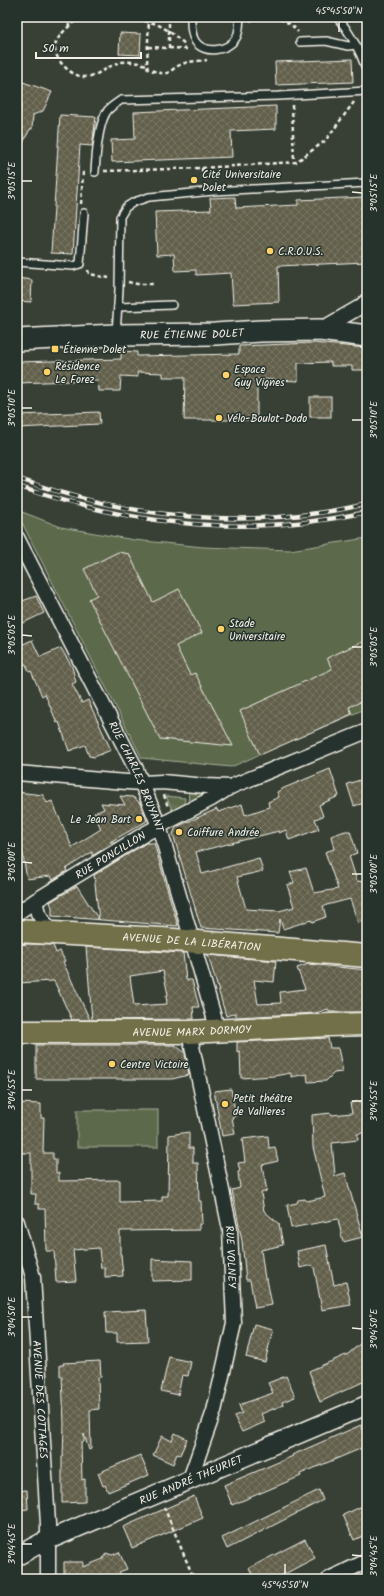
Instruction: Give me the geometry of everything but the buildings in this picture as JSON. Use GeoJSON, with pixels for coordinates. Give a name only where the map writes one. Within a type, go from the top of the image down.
{"type":"FeatureCollection","features":[{"type":"Feature","properties":{"kind":"main road","name":"RUE ÉTIENNE DOLET"},"geometry":{"type":"LineString","coordinates":[[17,340],[115,335],[216,334],[261,331],[320,330],[367,336]]}},
{"type":"Feature","properties":{"kind":"main road","name":"AVENUE DE LA LIBÉRATION"},"geometry":{"type":"LineString","coordinates":[[17,931],[193,941],[367,956]]}},
{"type":"Feature","properties":{"kind":"main road","name":"AVENUE MARX DORMOY"},"geometry":{"type":"LineString","coordinates":[[17,1032],[190,1032],[367,1024]]}},
{"type":"Feature","properties":{"kind":"street"},"geometry":{"type":"LineString","coordinates":[[320,330],[360,307],[367,301]]}},
{"type":"Feature","properties":{"kind":"street","name":"RUE CHARLES BRUYANT"},"geometry":{"type":"LineString","coordinates":[[17,538],[142,783],[159,826],[218,1031]]}},
{"type":"Feature","properties":{"kind":"street","name":"RUE PONCILLON"},"geometry":{"type":"LineString","coordinates":[[17,913],[159,826],[211,799],[230,787],[367,731]]}},
{"type":"Feature","properties":{"kind":"street","name":"RUE PONCILLON"},"geometry":{"type":"LineString","coordinates":[[17,773],[142,783],[162,782],[230,787]]}},
{"type":"Feature","properties":{"kind":"street"},"geometry":{"type":"LineString","coordinates":[[35,901],[38,914],[51,933]]}},
{"type":"Feature","properties":{"kind":"street","name":"RUE VOLNEY"},"geometry":{"type":"LineString","coordinates":[[190,1032],[230,1229],[234,1323],[214,1411],[190,1479]]}},
{"type":"Feature","properties":{"kind":"street","name":"AVENUE DES COTTAGES"},"geometry":{"type":"LineString","coordinates":[[17,1222],[34,1277],[48,1524],[48,1579]]}},
{"type":"Feature","properties":{"kind":"street","name":"RUE ANDRÉ THEURIET"},"geometry":{"type":"LineString","coordinates":[[17,1556],[47,1541],[159,1494],[190,1479],[367,1406]]}},
{"type":"Feature","properties":{"kind":"street"},"geometry":{"type":"LineString","coordinates":[[330,1579],[367,1561]]}},
{"type":"Feature","properties":{"kind":"lane"},"geometry":{"type":"LineString","coordinates":[[191,17],[191,30],[199,46],[205,49],[215,50],[224,48],[236,38],[240,17]]}},
{"type":"Feature","properties":{"kind":"lane"},"geometry":{"type":"LineString","coordinates":[[337,17],[347,29],[367,70]]}},
{"type":"Feature","properties":{"kind":"lane"},"geometry":{"type":"LineString","coordinates":[[303,42],[326,41],[348,46],[356,45]]}},
{"type":"Feature","properties":{"kind":"lane"},"geometry":{"type":"LineString","coordinates":[[95,172],[101,128],[107,111],[121,100],[292,95],[364,91]]}},
{"type":"Feature","properties":{"kind":"lane"},"geometry":{"type":"LineString","coordinates":[[115,335],[118,307],[120,217],[126,207],[134,202],[149,197],[203,192],[367,183]]}},
{"type":"Feature","properties":{"kind":"lane"},"geometry":{"type":"LineString","coordinates":[[17,262],[72,266],[80,264],[84,213]]}},
{"type":"Feature","properties":{"kind":"lane"},"geometry":{"type":"LineString","coordinates":[[118,307],[172,304]]}},
{"type":"Feature","properties":{"kind":"path"},"geometry":{"type":"LineString","coordinates":[[67,17],[68,26]]}},
{"type":"Feature","properties":{"kind":"path"},"geometry":{"type":"LineString","coordinates":[[82,17],[68,26],[57,41],[55,47],[59,60],[66,69],[77,76],[85,77],[96,75],[122,62],[147,64]]}},
{"type":"Feature","properties":{"kind":"path"},"geometry":{"type":"LineString","coordinates":[[124,17],[133,21],[149,21],[157,24],[190,49],[148,47]]}},
{"type":"Feature","properties":{"kind":"path"},"geometry":{"type":"LineString","coordinates":[[148,69],[149,17]]}},
{"type":"Feature","properties":{"kind":"path"},"geometry":{"type":"LineString","coordinates":[[169,17],[169,48]]}},
{"type":"Feature","properties":{"kind":"path"},"geometry":{"type":"LineString","coordinates":[[266,17],[286,21],[293,25],[303,42]]}},
{"type":"Feature","properties":{"kind":"path"},"geometry":{"type":"LineString","coordinates":[[84,213],[80,212],[82,173],[113,170],[129,171],[294,163],[311,153],[325,141],[364,91]]}},
{"type":"Feature","properties":{"kind":"path"},"geometry":{"type":"LineString","coordinates":[[292,95],[294,163]]}},
{"type":"Feature","properties":{"kind":"path"},"geometry":{"type":"LineString","coordinates":[[202,168],[203,177],[216,177],[216,181],[210,182]]}},
{"type":"Feature","properties":{"kind":"path"},"geometry":{"type":"LineString","coordinates":[[159,1494],[194,1579]]}},
{"type":"Feature","properties":{"kind":"green space","name":"Stade Universitaire"},"geometry":{"type":"Polygon","coordinates":[[[17,510],[61,527],[134,540],[203,547],[290,550],[367,538],[367,708],[231,767],[142,758],[17,513],[17,510]]]}},
{"type":"Feature","properties":{"kind":"green space"},"geometry":{"type":"Polygon","coordinates":[[[189,790],[208,792],[208,795],[188,805],[189,790]]]}},
{"type":"Feature","properties":{"kind":"green space"},"geometry":{"type":"Polygon","coordinates":[[[166,796],[185,798],[184,807],[173,812],[166,796]]]}},
{"type":"Feature","properties":{"kind":"green space"},"geometry":{"type":"Polygon","coordinates":[[[77,1110],[158,1110],[158,1147],[77,1147],[77,1110]]]}},
{"type":"Feature","properties":{"kind":"railway"},"geometry":{"type":"LineString","coordinates":[[17,478],[59,492],[102,503],[146,511],[190,516],[234,518],[279,517],[323,512],[367,504]]}},
{"type":"Feature","properties":{"kind":"railway"},"geometry":{"type":"LineString","coordinates":[[17,486],[60,500],[103,511],[146,519],[190,524],[234,526],[278,525],[322,520],[367,512]]}},
{"type":"Feature","properties":{"kind":"place","name":"Cité Universitaire Dolet"},"geometry":{"type":"Point","coordinates":[194,180]}},
{"type":"Feature","properties":{"kind":"place","name":"C.R.O.U.S."},"geometry":{"type":"Point","coordinates":[270,251]}},
{"type":"Feature","properties":{"kind":"place","name":"Étienne Dolet"},"geometry":{"type":"Point","coordinates":[55,349]}},
{"type":"Feature","properties":{"kind":"place","name":"Résidence Le Forez"},"geometry":{"type":"Point","coordinates":[47,372]}},
{"type":"Feature","properties":{"kind":"place","name":"Espace Guy Vignes"},"geometry":{"type":"Point","coordinates":[226,375]}},
{"type":"Feature","properties":{"kind":"place","name":"Vélo-Boulot-Dodo"},"geometry":{"type":"Point","coordinates":[219,418]}},
{"type":"Feature","properties":{"kind":"place","name":"Stade Universitaire"},"geometry":{"type":"Point","coordinates":[221,629]}},
{"type":"Feature","properties":{"kind":"place","name":"Le Jean Bart"},"geometry":{"type":"Point","coordinates":[139,819]}},
{"type":"Feature","properties":{"kind":"place","name":"Coiffure Andrée"},"geometry":{"type":"Point","coordinates":[179,832]}},
{"type":"Feature","properties":{"kind":"place","name":"Centre Victoire"},"geometry":{"type":"Point","coordinates":[112,1064]}},
{"type":"Feature","properties":{"kind":"place","name":"Petit théâtre de Vallieres"},"geometry":{"type":"Point","coordinates":[225,1104]}}]}
